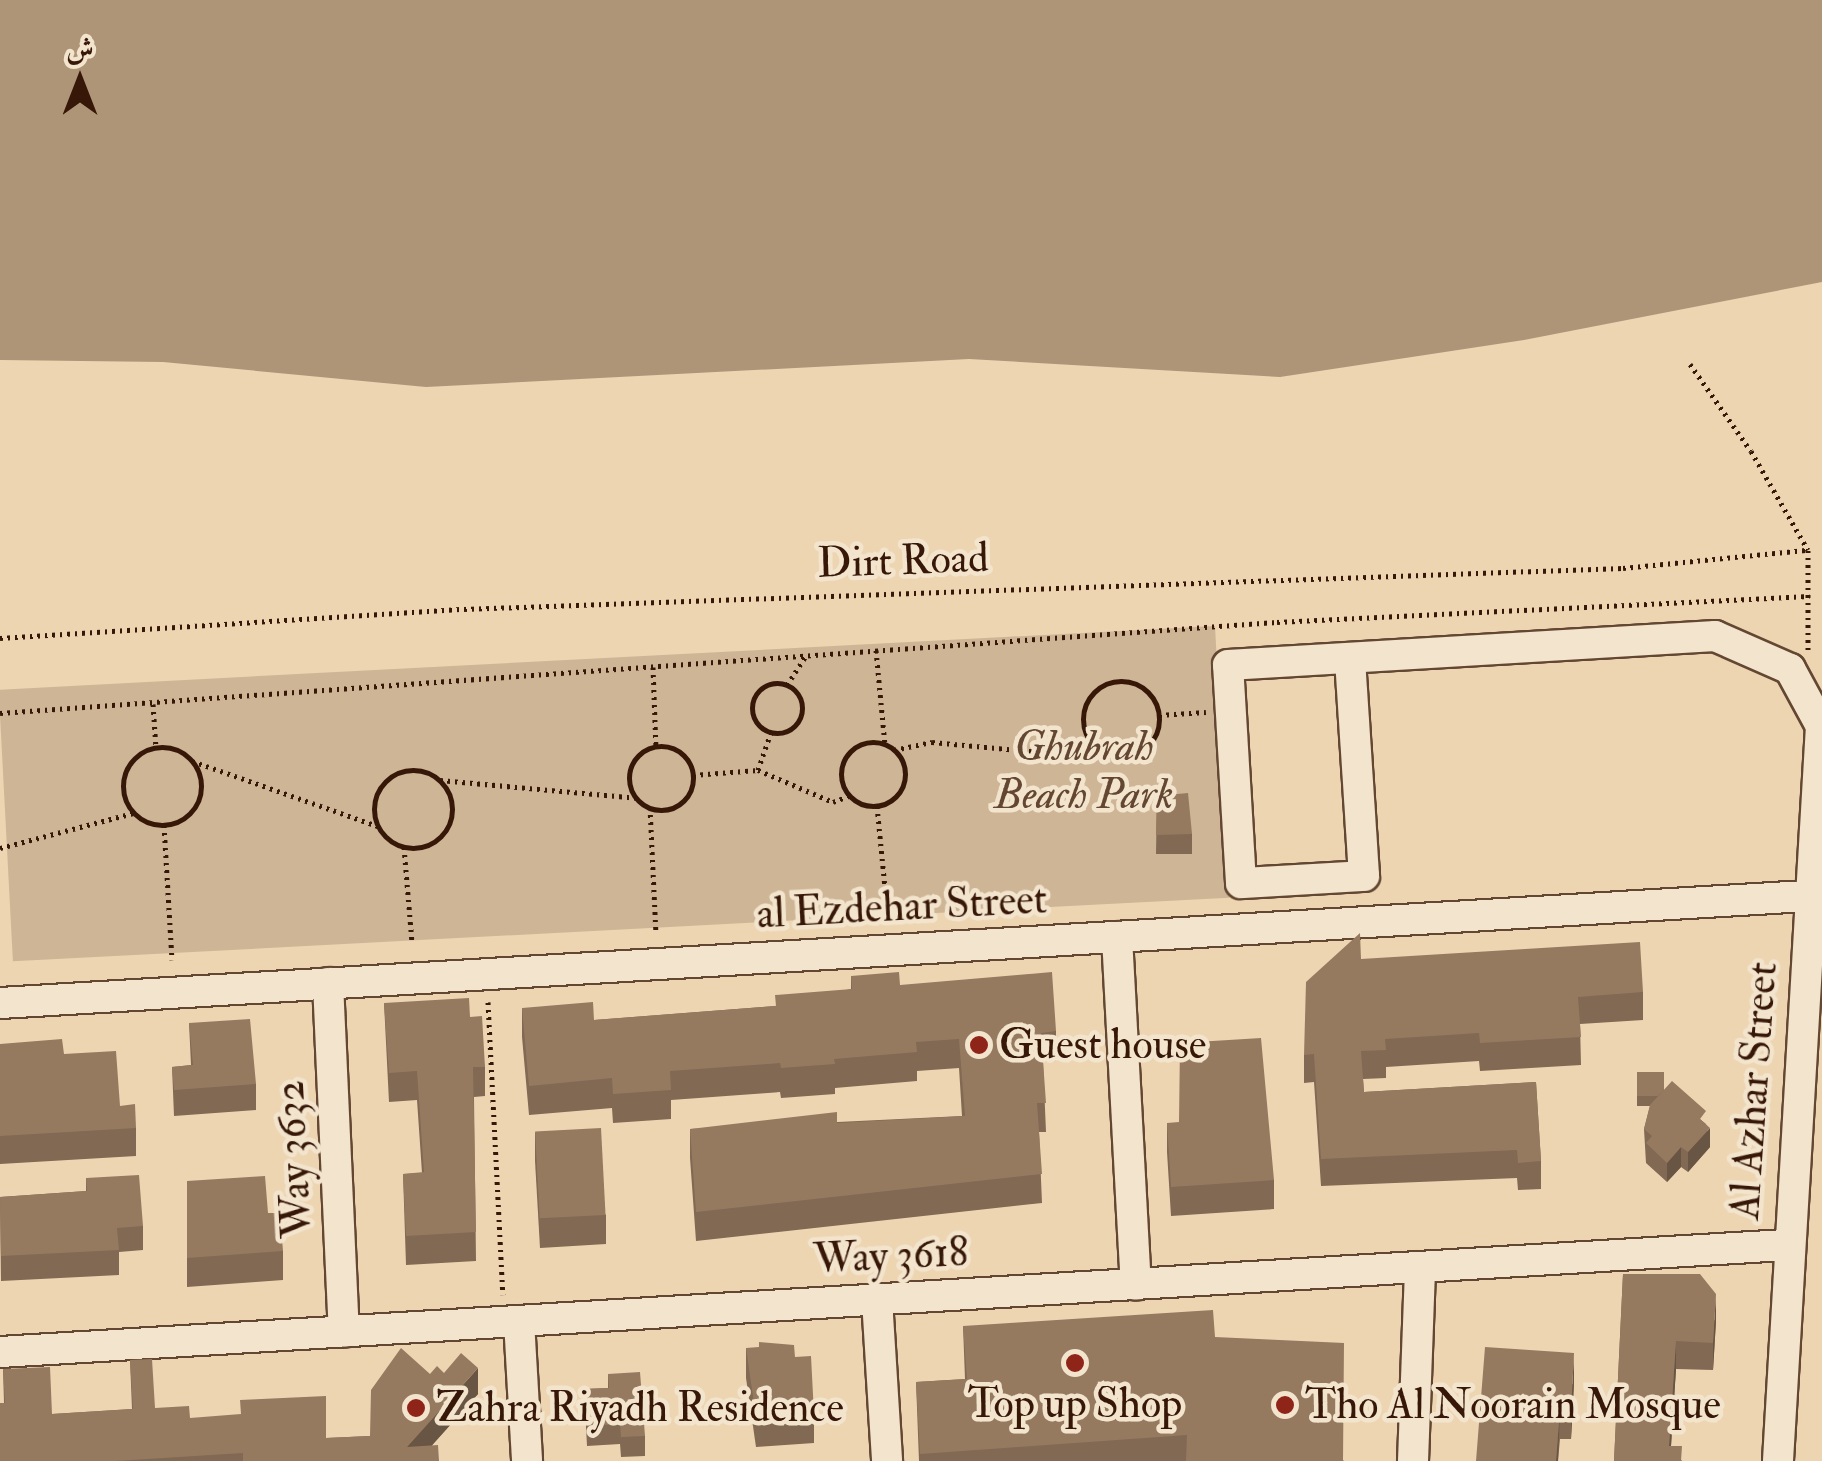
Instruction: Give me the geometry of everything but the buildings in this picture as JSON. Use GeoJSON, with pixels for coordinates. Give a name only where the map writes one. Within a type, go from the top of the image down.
{"type":"FeatureCollection","features":[{"type":"Feature","properties":{"kind":"street"},"geometry":{"type":"LineString","coordinates":[[1350,659],[1364,876],[1241,883],[1228,665],[1715,636],[1790,669],[1821,726]]}},
{"type":"Feature","properties":{"kind":"street","name":"Al Azhar Street"},"geometry":{"type":"LineString","coordinates":[[1778,1461],[1787,1245],[1821,726]]}},
{"type":"Feature","properties":{"kind":"street","name":"al Ezdehar Street"},"geometry":{"type":"LineString","coordinates":[[0,1002],[1809,896]]}},
{"type":"Feature","properties":{"kind":"street"},"geometry":{"type":"LineString","coordinates":[[1116,937],[1136,1284]]}},
{"type":"Feature","properties":{"kind":"street","name":"Way 3632"},"geometry":{"type":"LineString","coordinates":[[328,983],[344,1332]]}},
{"type":"Feature","properties":{"kind":"street","name":"Way 3618"},"geometry":{"type":"LineString","coordinates":[[0,1352],[1787,1245]]}},
{"type":"Feature","properties":{"kind":"street"},"geometry":{"type":"LineString","coordinates":[[1413,1461],[1420,1267]]}},
{"type":"Feature","properties":{"kind":"street"},"geometry":{"type":"LineString","coordinates":[[877,1300],[887,1461]]}},
{"type":"Feature","properties":{"kind":"street"},"geometry":{"type":"LineString","coordinates":[[512,1322],[527,1461]]}},
{"type":"Feature","properties":{"kind":"path"},"geometry":{"type":"LineString","coordinates":[[1690,364],[1751,451],[1808,550],[1804,694]]}},
{"type":"Feature","properties":{"kind":"path","name":"Dirt Road"},"geometry":{"type":"LineString","coordinates":[[0,638],[503,607],[1623,568],[1808,550]]}},
{"type":"Feature","properties":{"kind":"path"},"geometry":{"type":"LineString","coordinates":[[0,713],[1277,622],[1809,596]]}},
{"type":"Feature","properties":{"kind":"path"},"geometry":{"type":"LineString","coordinates":[[876,650],[885,744]]}},
{"type":"Feature","properties":{"kind":"path"},"geometry":{"type":"LineString","coordinates":[[786,685],[806,656]]}},
{"type":"Feature","properties":{"kind":"path"},"geometry":{"type":"LineString","coordinates":[[653,667],[656,747]]}},
{"type":"Feature","properties":{"kind":"path"},"geometry":{"type":"LineString","coordinates":[[770,685],[786,685],[802,704],[800,720],[787,731],[771,733],[754,717],[753,701],[770,685]]}},
{"type":"Feature","properties":{"kind":"path"},"geometry":{"type":"LineString","coordinates":[[1102,685],[1138,685],[1159,715],[1153,739],[1134,754],[1108,755],[1094,746],[1082,716],[1102,685]]}},
{"type":"Feature","properties":{"kind":"path"},"geometry":{"type":"LineString","coordinates":[[153,704],[156,748]]}},
{"type":"Feature","properties":{"kind":"path"},"geometry":{"type":"LineString","coordinates":[[1159,715],[1219,712]]}},
{"type":"Feature","properties":{"kind":"path"},"geometry":{"type":"LineString","coordinates":[[758,770],[771,733]]}},
{"type":"Feature","properties":{"kind":"path"},"geometry":{"type":"LineString","coordinates":[[894,750],[932,742],[1082,756],[1094,746]]}},
{"type":"Feature","properties":{"kind":"path"},"geometry":{"type":"LineString","coordinates":[[849,796],[841,776],[846,756],[864,743],[885,744],[894,750],[904,769],[902,789],[877,806]]}},
{"type":"Feature","properties":{"kind":"path"},"geometry":{"type":"LineString","coordinates":[[378,826],[375,800],[390,778],[415,770],[440,780],[636,798],[665,810],[684,800],[692,775],[681,753],[656,747]]}},
{"type":"Feature","properties":{"kind":"path"},"geometry":{"type":"LineString","coordinates":[[636,798],[631,769],[656,747]]}},
{"type":"Feature","properties":{"kind":"path"},"geometry":{"type":"LineString","coordinates":[[133,813],[124,776],[138,755],[156,748],[176,749],[192,760],[378,826],[404,847],[430,844],[448,827],[452,802],[440,780]]}},
{"type":"Feature","properties":{"kind":"path"},"geometry":{"type":"LineString","coordinates":[[0,848],[133,813],[164,824],[181,820],[199,802],[201,776],[192,760]]}},
{"type":"Feature","properties":{"kind":"path"},"geometry":{"type":"LineString","coordinates":[[692,775],[758,770],[833,802],[849,796],[877,806]]}},
{"type":"Feature","properties":{"kind":"path"},"geometry":{"type":"LineString","coordinates":[[877,806],[888,919]]}},
{"type":"Feature","properties":{"kind":"path"},"geometry":{"type":"LineString","coordinates":[[650,807],[656,934]]}},
{"type":"Feature","properties":{"kind":"path"},"geometry":{"type":"LineString","coordinates":[[164,824],[172,960]]}},
{"type":"Feature","properties":{"kind":"path"},"geometry":{"type":"LineString","coordinates":[[404,847],[412,942]]}},
{"type":"Feature","properties":{"kind":"path"},"geometry":{"type":"LineString","coordinates":[[487,974],[512,1322]]}},
{"type":"Feature","properties":{"kind":"green space","name":"Ghubrah Beach Park"},"geometry":{"type":"Polygon","coordinates":[[[1215,626],[1229,898],[13,961],[0,690],[1215,626]]]}},
{"type":"Feature","properties":{"kind":"shaded area"},"geometry":{"type":"Polygon","coordinates":[[[0,0],[1822,0],[1822,282],[1524,340],[1280,377],[969,359],[426,387],[163,362],[0,360],[0,0]]]}},
{"type":"Feature","properties":{"kind":"place","name":"Guest house"},"geometry":{"type":"Point","coordinates":[979,1045]}},
{"type":"Feature","properties":{"kind":"place","name":"Top up Shop"},"geometry":{"type":"Point","coordinates":[1075,1363]}},
{"type":"Feature","properties":{"kind":"place","name":"Tho Al Noorain Mosque"},"geometry":{"type":"Point","coordinates":[1285,1405]}},
{"type":"Feature","properties":{"kind":"place","name":"Zahra Riyadh Residence"},"geometry":{"type":"Point","coordinates":[416,1408]}}]}
